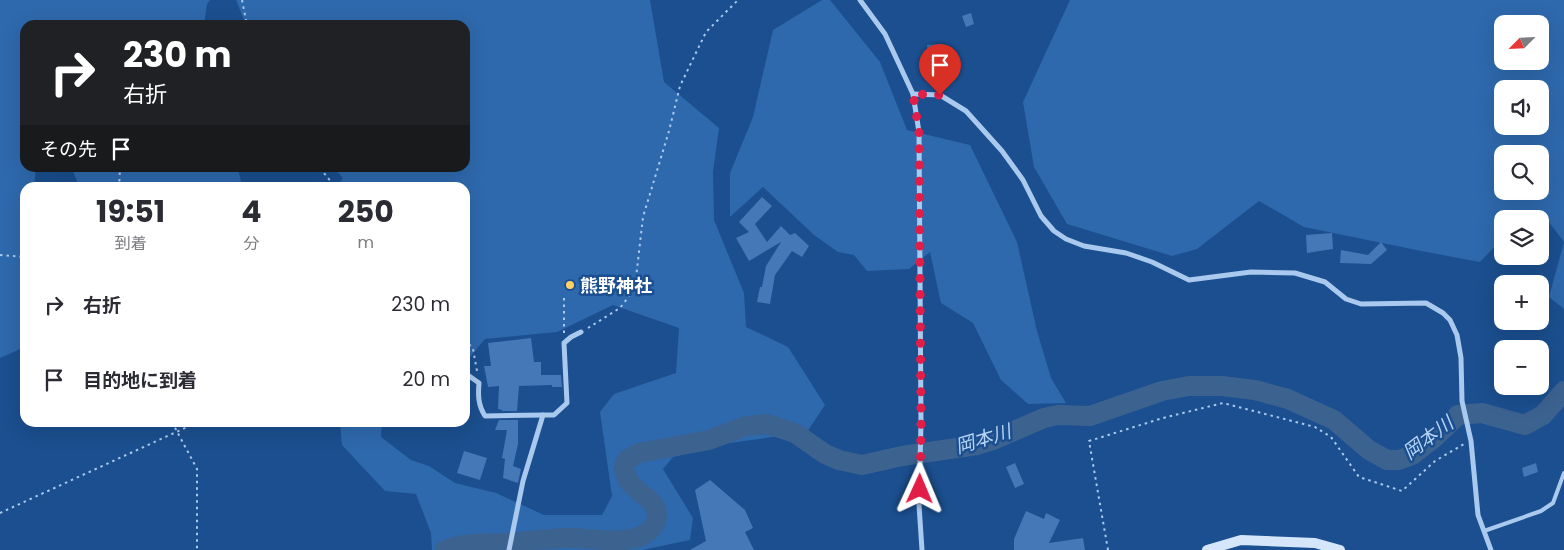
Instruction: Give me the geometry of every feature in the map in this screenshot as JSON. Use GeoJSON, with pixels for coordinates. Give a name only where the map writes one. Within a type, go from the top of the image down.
{"type":"FeatureCollection","features":[{"type":"Feature","properties":{"kind":"main road"},"geometry":{"type":"LineString","coordinates":[[1207,550],[1240,540],[1315,543],[1340,550]]}},
{"type":"Feature","properties":{"kind":"street"},"geometry":{"type":"LineString","coordinates":[[860,0],[884,34],[913,94],[919,132],[920,505],[922,550]]}},
{"type":"Feature","properties":{"kind":"street"},"geometry":{"type":"LineString","coordinates":[[913,94],[940,95],[966,112],[1002,151],[1023,180],[1042,216],[1054,231],[1066,239],[1084,246],[1126,253],[1152,262],[1189,280],[1251,272],[1295,273],[1325,282],[1346,299],[1361,304],[1426,303],[1435,307],[1450,320],[1457,335],[1461,358],[1462,401],[1470,440],[1478,516],[1491,550]]}},
{"type":"Feature","properties":{"kind":"street"},"geometry":{"type":"LineString","coordinates":[[470,377],[479,383],[478,400],[480,410],[485,416],[554,415],[567,403],[564,343],[571,336],[581,332]]}},
{"type":"Feature","properties":{"kind":"street"},"geometry":{"type":"LineString","coordinates":[[509,550],[522,480],[543,415]]}},
{"type":"Feature","properties":{"kind":"lane"},"geometry":{"type":"LineString","coordinates":[[1484,531],[1541,511],[1553,503],[1564,474]]}},
{"type":"Feature","properties":{"kind":"path"},"geometry":{"type":"LineString","coordinates":[[242,0],[246,20]]}},
{"type":"Feature","properties":{"kind":"path"},"geometry":{"type":"LineString","coordinates":[[581,332],[620,308],[630,295],[636,278],[643,216],[669,131],[680,86],[706,32],[738,0]]}},
{"type":"Feature","properties":{"kind":"path"},"geometry":{"type":"LineString","coordinates":[[323,172],[331,182]]}},
{"type":"Feature","properties":{"kind":"path"},"geometry":{"type":"LineString","coordinates":[[0,255],[20,257]]}},
{"type":"Feature","properties":{"kind":"path"},"geometry":{"type":"LineString","coordinates":[[563,332],[564,294]]}},
{"type":"Feature","properties":{"kind":"path"},"geometry":{"type":"LineString","coordinates":[[470,346],[479,383]]}},
{"type":"Feature","properties":{"kind":"path"},"geometry":{"type":"LineString","coordinates":[[1108,550],[1089,441],[1163,418],[1223,403],[1315,427],[1330,437],[1359,477],[1402,490],[1434,461],[1470,440]]}},
{"type":"Feature","properties":{"kind":"path"},"geometry":{"type":"LineString","coordinates":[[174,427],[197,469],[197,550]]}},
{"type":"Feature","properties":{"kind":"path"},"geometry":{"type":"LineString","coordinates":[[0,513],[187,427]]}},
{"type":"Feature","properties":{"kind":"shaded area"},"geometry":{"type":"Polygon","coordinates":[[[0,0],[210,0],[207,4],[205,20],[20,20],[20,172],[36,172],[35,182],[20,182],[20,349],[0,358],[0,0]]]}},
{"type":"Feature","properties":{"kind":"shaded area"},"geometry":{"type":"Polygon","coordinates":[[[236,0],[650,0],[664,82],[719,128],[713,172],[714,220],[744,293],[746,327],[788,347],[825,405],[807,432],[730,443],[673,457],[663,469],[693,518],[690,540],[642,550],[432,550],[431,533],[416,494],[385,491],[342,445],[340,427],[382,427],[381,437],[411,460],[429,466],[455,483],[496,493],[544,515],[602,515],[612,496],[600,412],[614,394],[676,373],[679,328],[613,305],[557,332],[485,339],[470,357],[470,182],[340,182],[343,178],[338,172],[470,172],[470,20],[244,20],[236,0]]]}},
{"type":"Feature","properties":{"kind":"shaded area"},"geometry":{"type":"Polygon","coordinates":[[[822,0],[830,0],[880,62],[907,130],[970,145],[1017,242],[1037,331],[1051,378],[1066,403],[1028,404],[1001,380],[973,323],[941,303],[930,252],[909,269],[867,271],[854,255],[838,252],[814,235],[763,187],[730,217],[730,173],[753,117],[773,30],[822,0]]]}},
{"type":"Feature","properties":{"kind":"shaded area"},"geometry":{"type":"Polygon","coordinates":[[[1070,0],[1564,0],[1564,242],[1549,222],[1549,210],[1494,210],[1494,247],[1480,262],[1304,227],[1259,201],[1197,249],[1172,256],[1067,224],[1034,167],[1023,102],[1070,0]]]}},
{"type":"Feature","properties":{"kind":"shaded area"},"geometry":{"type":"Polygon","coordinates":[[[73,172],[239,172],[241,182],[77,182],[73,172]]]}},
{"type":"Feature","properties":{"kind":"shaded area"},"geometry":{"type":"Polygon","coordinates":[[[1564,242],[1564,309],[1549,297],[1564,242]]]}},
{"type":"Feature","properties":{"kind":"building"},"geometry":{"type":"Polygon","coordinates":[[[971,13],[974,24],[966,27],[962,16],[971,13]]]}},
{"type":"Feature","properties":{"kind":"building"},"geometry":{"type":"Polygon","coordinates":[[[943,44],[946,67],[929,68],[927,45],[943,44]]]}},
{"type":"Feature","properties":{"kind":"building"},"geometry":{"type":"Polygon","coordinates":[[[762,197],[772,206],[755,224],[767,242],[781,226],[790,235],[795,233],[809,246],[802,257],[792,251],[775,275],[770,304],[757,302],[766,266],[781,242],[749,261],[736,238],[749,232],[739,222],[762,197]]]}},
{"type":"Feature","properties":{"kind":"building"},"geometry":{"type":"Polygon","coordinates":[[[1332,233],[1333,249],[1307,253],[1306,235],[1332,233]]]}},
{"type":"Feature","properties":{"kind":"building"},"geometry":{"type":"Polygon","coordinates":[[[1381,242],[1387,250],[1371,264],[1340,263],[1341,250],[1368,255],[1381,242]]]}},
{"type":"Feature","properties":{"kind":"building"},"geometry":{"type":"Polygon","coordinates":[[[531,338],[534,362],[541,362],[541,375],[561,375],[562,387],[552,387],[552,385],[519,386],[517,411],[502,411],[498,409],[499,386],[488,387],[484,366],[491,366],[488,343],[531,338]]]}},
{"type":"Feature","properties":{"kind":"building"},"geometry":{"type":"Polygon","coordinates":[[[499,420],[518,420],[518,444],[513,466],[521,469],[518,483],[503,478],[505,459],[502,458],[507,430],[495,430],[499,420]]]}},
{"type":"Feature","properties":{"kind":"building"},"geometry":{"type":"Polygon","coordinates":[[[464,451],[487,458],[480,480],[457,473],[464,451]]]}},
{"type":"Feature","properties":{"kind":"building"},"geometry":{"type":"Polygon","coordinates":[[[1015,463],[1024,484],[1015,488],[1006,467],[1015,463]]]}},
{"type":"Feature","properties":{"kind":"building"},"geometry":{"type":"Polygon","coordinates":[[[1536,463],[1538,472],[1524,477],[1522,468],[1536,463]]]}},
{"type":"Feature","properties":{"kind":"building"},"geometry":{"type":"Polygon","coordinates":[[[710,480],[745,510],[753,528],[745,532],[754,550],[690,550],[706,541],[695,490],[710,480]]]}},
{"type":"Feature","properties":{"kind":"building"},"geometry":{"type":"Polygon","coordinates":[[[1026,511],[1044,519],[1046,513],[1060,520],[1049,543],[1083,538],[1085,550],[1014,550],[1014,539],[1026,511]]]}},
{"type":"Feature","properties":{"kind":"waterway","name":"岡本川"},"geometry":{"type":"LineString","coordinates":[[445,550],[467,545],[557,538],[613,540],[639,537],[647,533],[653,526],[657,514],[652,502],[629,482],[624,466],[628,459],[639,453],[709,440],[746,426],[767,424],[795,433],[825,454],[839,460],[862,465],[902,456],[977,445],[1044,418],[1058,415],[1090,416],[1162,391],[1189,386],[1222,386],[1255,390],[1288,399],[1334,420],[1369,450],[1387,460],[1399,460],[1412,455],[1434,438],[1458,415],[1482,413],[1525,425],[1543,415],[1564,391]]}},
{"type":"Feature","properties":{"kind":"place","name":"熊野神社"},"geometry":{"type":"Point","coordinates":[570,285]}},
{"type":"Feature","properties":{"kind":"route"},"geometry":{"type":"LineString","coordinates":[[920,489],[921,289],[919,132],[913,94],[928,93],[940,95]]}}]}
